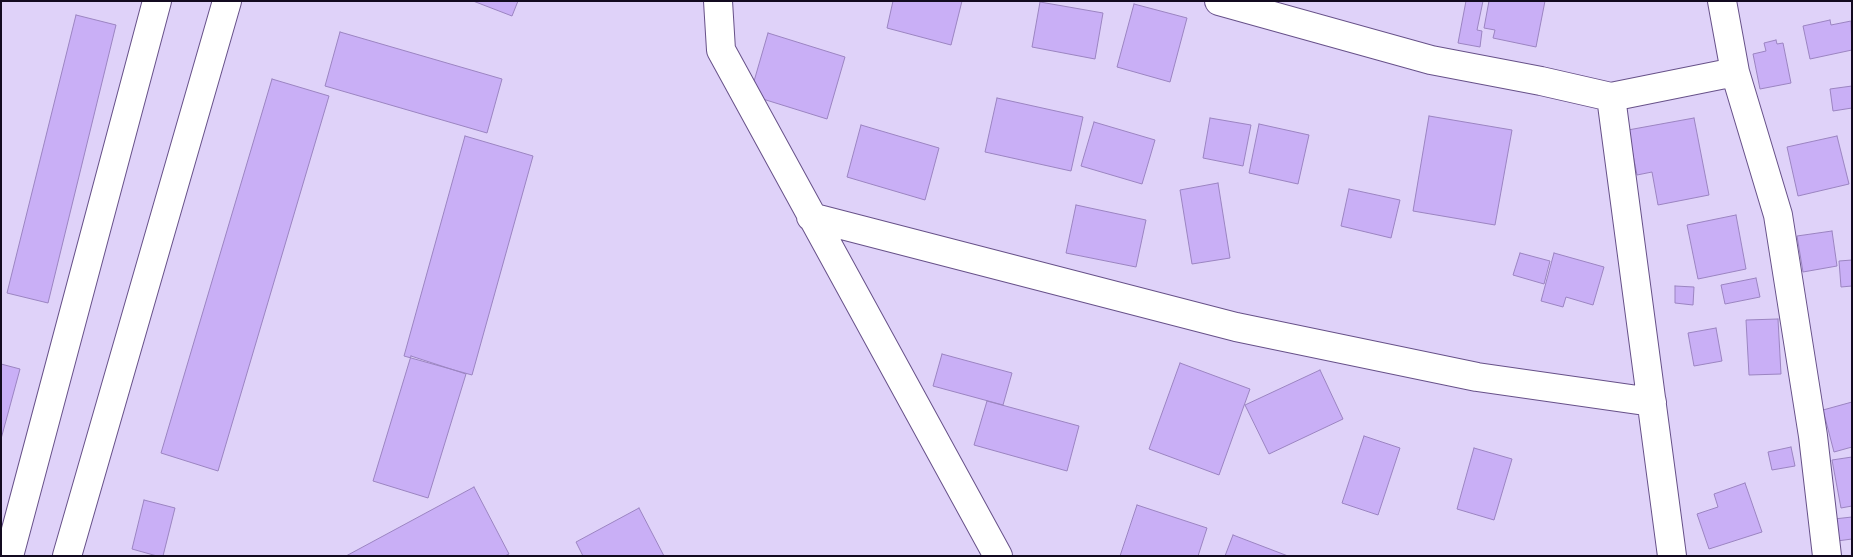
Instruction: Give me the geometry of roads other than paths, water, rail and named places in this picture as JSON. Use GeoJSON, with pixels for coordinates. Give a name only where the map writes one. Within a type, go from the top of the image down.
{"type":"FeatureCollection","features":[{"type":"Feature","properties":{"kind":"street"},"geometry":{"type":"LineString","coordinates":[[9,556],[157,1]]}},
{"type":"Feature","properties":{"kind":"street"},"geometry":{"type":"LineString","coordinates":[[67,556],[227,1]]}},
{"type":"Feature","properties":{"kind":"street"},"geometry":{"type":"LineString","coordinates":[[718,1],[721,50],[998,556]]}},
{"type":"Feature","properties":{"kind":"street"},"geometry":{"type":"LineString","coordinates":[[1219,1],[1431,60],[1541,81],[1610,97],[1735,72]]}},
{"type":"Feature","properties":{"kind":"street"},"geometry":{"type":"LineString","coordinates":[[1722,1],[1735,72],[1778,215],[1813,436],[1827,556]]}},
{"type":"Feature","properties":{"kind":"street"},"geometry":{"type":"LineString","coordinates":[[1610,97],[1672,556]]}},
{"type":"Feature","properties":{"kind":"street"},"geometry":{"type":"LineString","coordinates":[[812,217],[1236,327],[1477,377],[1652,402]]}}]}
